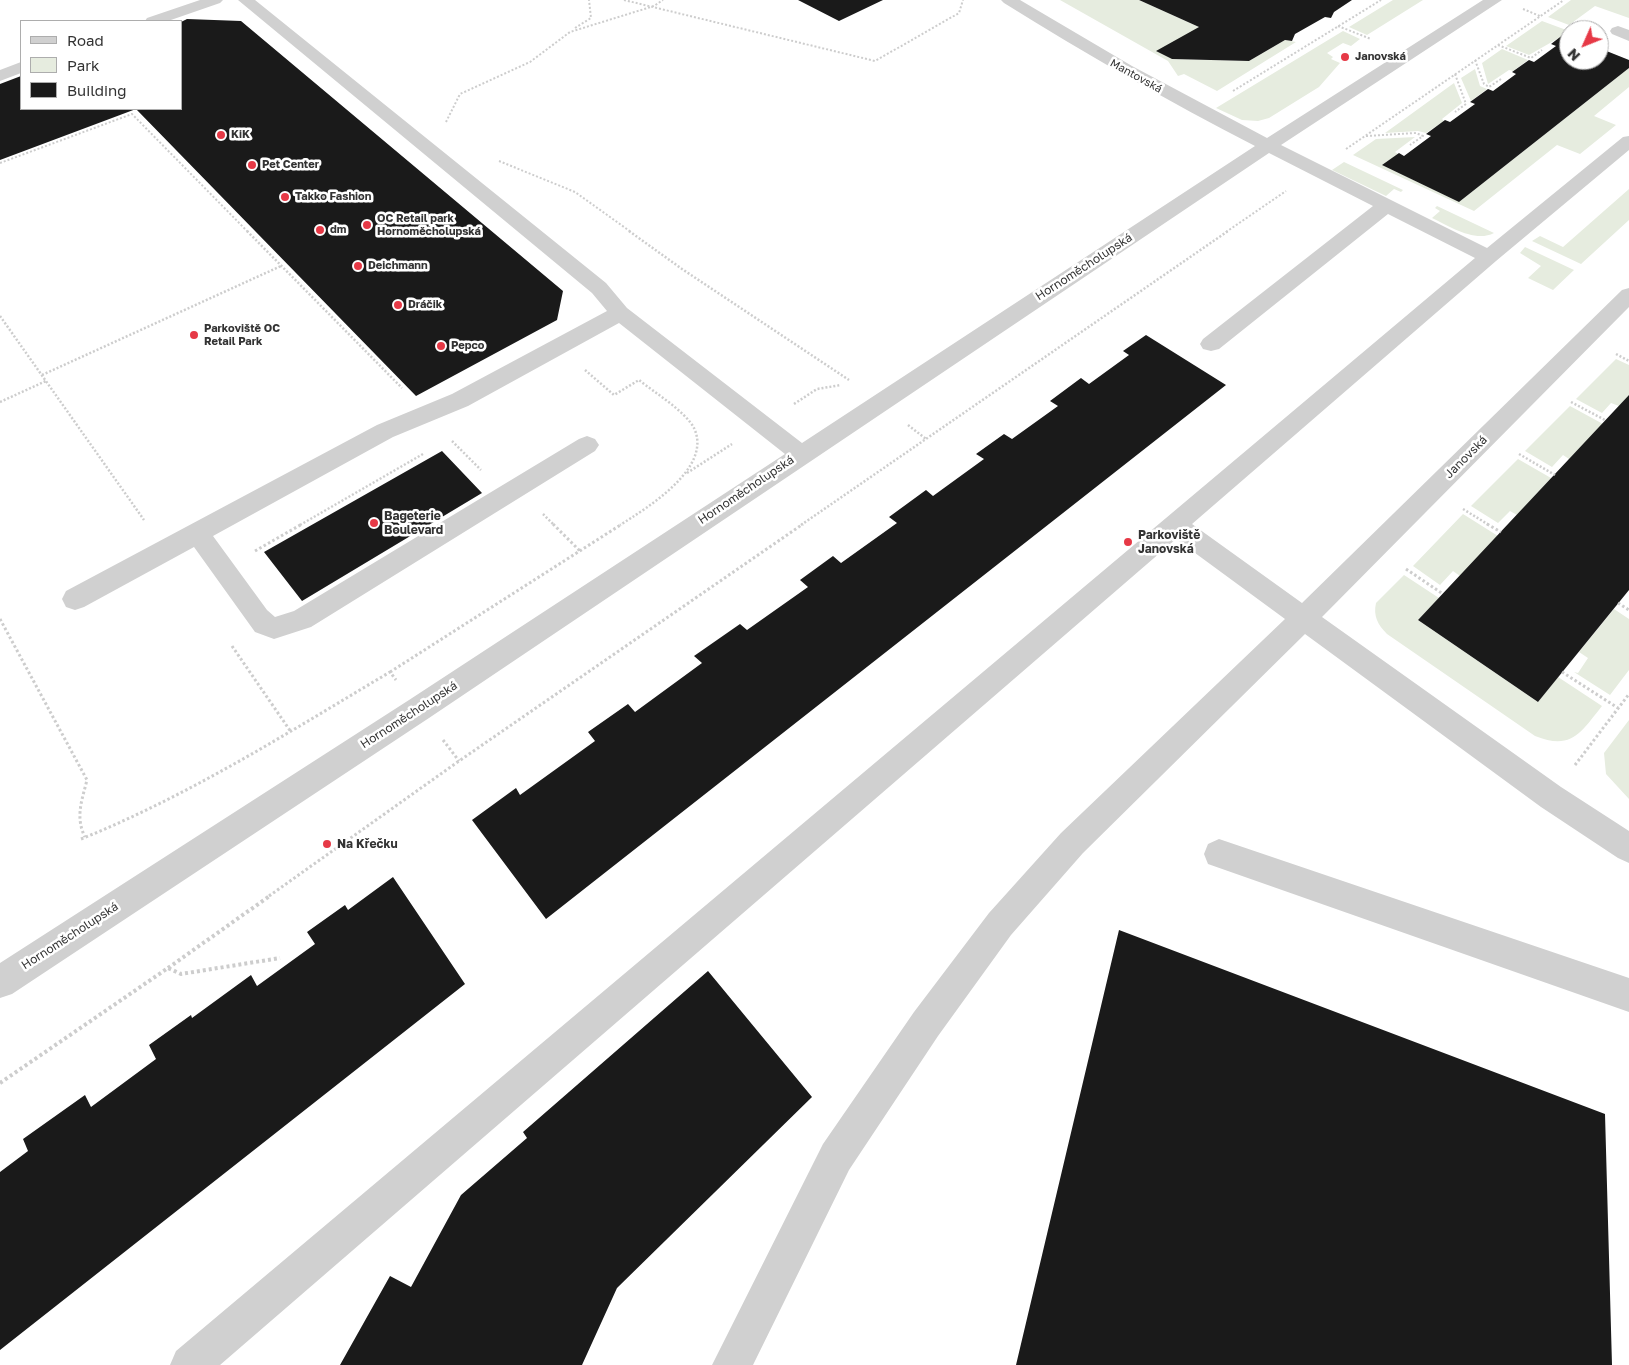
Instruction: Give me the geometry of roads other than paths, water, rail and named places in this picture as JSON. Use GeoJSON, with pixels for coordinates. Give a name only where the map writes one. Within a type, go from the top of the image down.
{"type":"FeatureCollection","features":[{"type":"Feature","properties":{"kind":"street"},"geometry":{"type":"LineString","coordinates":[[156,15],[215,0]]}},
{"type":"Feature","properties":{"kind":"street"},"geometry":{"type":"LineString","coordinates":[[246,0],[599,288],[620,313],[801,454]]}},
{"type":"Feature","properties":{"kind":"street","name":"Mantovská"},"geometry":{"type":"LineString","coordinates":[[1008,0],[1145,82],[1312,169],[1489,257]]}},
{"type":"Feature","properties":{"kind":"street","name":"Hornoměcholupská"},"geometry":{"type":"LineString","coordinates":[[0,982],[419,709],[1267,146],[1494,0]]}},
{"type":"Feature","properties":{"kind":"street"},"geometry":{"type":"LineString","coordinates":[[0,76],[20,67]]}},
{"type":"Feature","properties":{"kind":"street"},"geometry":{"type":"LineString","coordinates":[[190,1365],[1489,257],[1629,141]]}},
{"type":"Feature","properties":{"kind":"street"},"geometry":{"type":"LineString","coordinates":[[1211,344],[1387,205]]}},
{"type":"Feature","properties":{"kind":"street","name":"Janovská"},"geometry":{"type":"LineString","coordinates":[[732,1365],[836,1157],[926,1024],[1000,924],[1072,842],[1303,619],[1629,295]]}},
{"type":"Feature","properties":{"kind":"street"},"geometry":{"type":"LineString","coordinates":[[75,599],[385,431],[460,400],[620,313]]}},
{"type":"Feature","properties":{"kind":"street"},"geometry":{"type":"LineString","coordinates":[[197,532],[264,624],[274,628],[287,625],[310,614],[587,445]]}},
{"type":"Feature","properties":{"kind":"street"},"geometry":{"type":"LineString","coordinates":[[1175,526],[1551,797],[1629,848]]}},
{"type":"Feature","properties":{"kind":"street"},"geometry":{"type":"LineString","coordinates":[[1219,854],[1629,995]]}},
{"type":"Feature","properties":{"kind":"place","name":"Janovská"},"geometry":{"type":"Point","coordinates":[1345,57]}},
{"type":"Feature","properties":{"kind":"place","name":"KiK"},"geometry":{"type":"Point","coordinates":[221,135]}},
{"type":"Feature","properties":{"kind":"place","name":"Pet Center"},"geometry":{"type":"Point","coordinates":[252,165]}},
{"type":"Feature","properties":{"kind":"place","name":"Takko Fashion"},"geometry":{"type":"Point","coordinates":[285,197]}},
{"type":"Feature","properties":{"kind":"place","name":"OC Retail park Hornoměcholupská"},"geometry":{"type":"Point","coordinates":[367,225]}},
{"type":"Feature","properties":{"kind":"place","name":"dm"},"geometry":{"type":"Point","coordinates":[320,230]}},
{"type":"Feature","properties":{"kind":"place","name":"Deichmann"},"geometry":{"type":"Point","coordinates":[358,266]}},
{"type":"Feature","properties":{"kind":"place","name":"Dráčik"},"geometry":{"type":"Point","coordinates":[398,305]}},
{"type":"Feature","properties":{"kind":"place","name":"Parkoviště OC Retail Park"},"geometry":{"type":"Point","coordinates":[194,335]}},
{"type":"Feature","properties":{"kind":"place","name":"Pepco"},"geometry":{"type":"Point","coordinates":[441,346]}},
{"type":"Feature","properties":{"kind":"place","name":"Bageterie Boulevard"},"geometry":{"type":"Point","coordinates":[374,523]}},
{"type":"Feature","properties":{"kind":"place","name":"Parkoviště Janovská"},"geometry":{"type":"Point","coordinates":[1128,542]}},
{"type":"Feature","properties":{"kind":"place","name":"Na Křečku"},"geometry":{"type":"Point","coordinates":[327,844]}}]}
